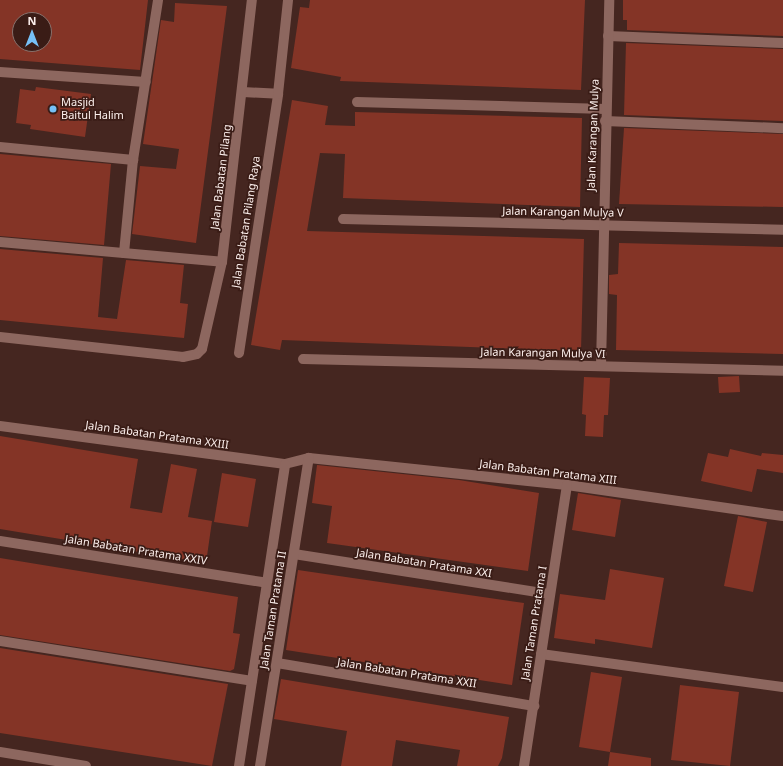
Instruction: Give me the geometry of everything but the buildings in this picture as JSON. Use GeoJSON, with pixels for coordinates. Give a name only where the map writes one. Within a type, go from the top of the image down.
{"type":"FeatureCollection","features":[{"type":"Feature","properties":{"kind":"street"},"geometry":{"type":"LineString","coordinates":[[124,253],[133,160],[158,0]]}},
{"type":"Feature","properties":{"kind":"street","name":"Jalan Babatan Pilang"},"geometry":{"type":"LineString","coordinates":[[0,337],[183,357],[197,354],[205,342],[222,262],[243,92],[252,0]]}},
{"type":"Feature","properties":{"kind":"street","name":"Jalan Babatan Pilang Raya"},"geometry":{"type":"LineString","coordinates":[[239,353],[288,0]]}},
{"type":"Feature","properties":{"kind":"street","name":"Jalan Karangan Mulya"},"geometry":{"type":"LineString","coordinates":[[601,366],[602,225],[609,0]]}},
{"type":"Feature","properties":{"kind":"street"},"geometry":{"type":"LineString","coordinates":[[608,36],[783,43]]}},
{"type":"Feature","properties":{"kind":"street"},"geometry":{"type":"LineString","coordinates":[[0,72],[146,82]]}},
{"type":"Feature","properties":{"kind":"street"},"geometry":{"type":"LineString","coordinates":[[243,92],[274,94]]}},
{"type":"Feature","properties":{"kind":"street"},"geometry":{"type":"LineString","coordinates":[[357,102],[606,109]]}},
{"type":"Feature","properties":{"kind":"street"},"geometry":{"type":"LineString","coordinates":[[605,122],[783,128]]}},
{"type":"Feature","properties":{"kind":"street"},"geometry":{"type":"LineString","coordinates":[[0,147],[133,160]]}},
{"type":"Feature","properties":{"kind":"street","name":"Jalan Karangan Mulya V"},"geometry":{"type":"LineString","coordinates":[[343,219],[783,230]]}},
{"type":"Feature","properties":{"kind":"street"},"geometry":{"type":"LineString","coordinates":[[0,242],[222,262]]}},
{"type":"Feature","properties":{"kind":"street","name":"Jalan Karangan Mulya VI"},"geometry":{"type":"LineString","coordinates":[[303,360],[783,371]]}},
{"type":"Feature","properties":{"kind":"street","name":"Jalan Babatan Pratama XXIII"},"geometry":{"type":"LineString","coordinates":[[0,426],[285,464],[309,458]]}},
{"type":"Feature","properties":{"kind":"street","name":"Jalan Taman Pratama II"},"geometry":{"type":"LineString","coordinates":[[260,766],[309,458]]}},
{"type":"Feature","properties":{"kind":"street","name":"Jalan Babatan Pratama XIII"},"geometry":{"type":"LineString","coordinates":[[309,458],[567,485],[783,516]]}},
{"type":"Feature","properties":{"kind":"street","name":"Jalan Taman Pratama II"},"geometry":{"type":"LineString","coordinates":[[240,766],[285,464]]}},
{"type":"Feature","properties":{"kind":"street","name":"Jalan Taman Pratama I"},"geometry":{"type":"LineString","coordinates":[[524,766],[567,485]]}},
{"type":"Feature","properties":{"kind":"street","name":"Jalan Babatan Pratama XXIV"},"geometry":{"type":"LineString","coordinates":[[0,541],[267,583]]}},
{"type":"Feature","properties":{"kind":"street","name":"Jalan Babatan Pratama XXI"},"geometry":{"type":"LineString","coordinates":[[294,554],[550,594]]}},
{"type":"Feature","properties":{"kind":"street"},"geometry":{"type":"LineString","coordinates":[[0,641],[252,681]]}},
{"type":"Feature","properties":{"kind":"street"},"geometry":{"type":"LineString","coordinates":[[541,654],[783,687]]}},
{"type":"Feature","properties":{"kind":"street","name":"Jalan Babatan Pratama XXII"},"geometry":{"type":"LineString","coordinates":[[277,663],[534,706]]}},
{"type":"Feature","properties":{"kind":"street"},"geometry":{"type":"LineString","coordinates":[[0,752],[86,766]]}},
{"type":"Feature","properties":{"kind":"place","name":"Masjid Baitul Halim"},"geometry":{"type":"Point","coordinates":[53,109]}}]}
